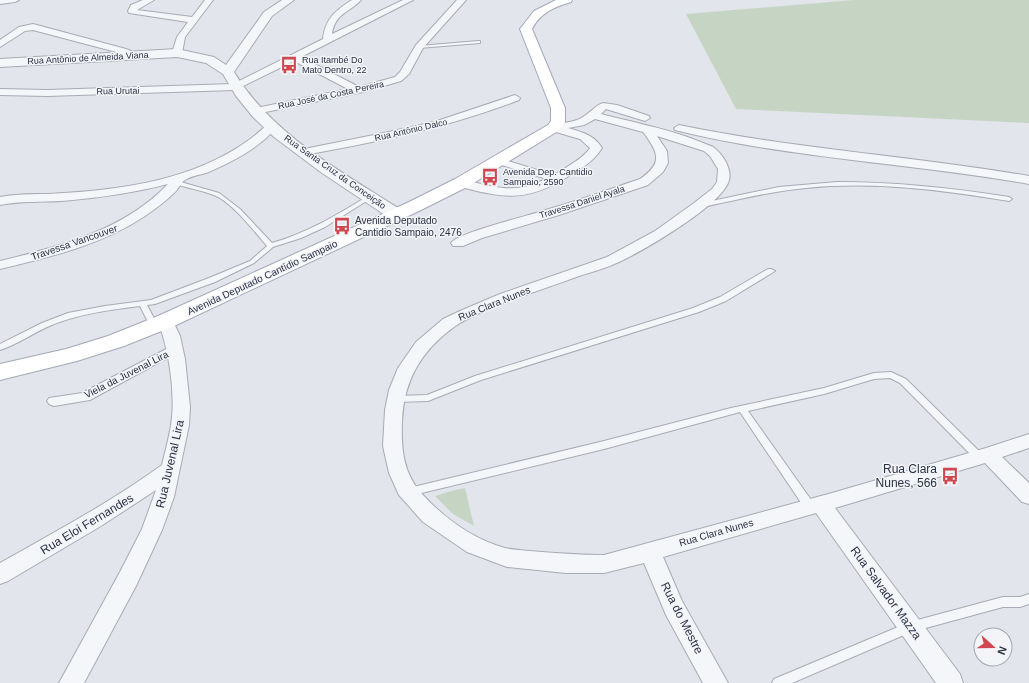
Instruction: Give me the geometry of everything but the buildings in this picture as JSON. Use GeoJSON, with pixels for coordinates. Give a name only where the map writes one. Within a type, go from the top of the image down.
{"type":"FeatureCollection","features":[{"type":"Feature","properties":{"kind":"main road"},"geometry":{"type":"LineString","coordinates":[[556,122],[558,108],[526,29],[532,18],[540,11],[568,0]]}},
{"type":"Feature","properties":{"kind":"main road","name":"Avenida Deputado Cantídio Sampaio"},"geometry":{"type":"LineString","coordinates":[[0,372],[70,356],[116,341],[160,323],[397,215],[461,183],[498,161],[556,122]]}},
{"type":"Feature","properties":{"kind":"street"},"geometry":{"type":"LineString","coordinates":[[0,2],[15,0]]}},
{"type":"Feature","properties":{"kind":"street"},"geometry":{"type":"LineString","coordinates":[[150,0],[134,7],[132,11],[140,14],[192,20]]}},
{"type":"Feature","properties":{"kind":"street"},"geometry":{"type":"LineString","coordinates":[[177,52],[181,37],[192,20],[209,0]]}},
{"type":"Feature","properties":{"kind":"street"},"geometry":{"type":"LineString","coordinates":[[228,72],[268,14],[289,0]]}},
{"type":"Feature","properties":{"kind":"street"},"geometry":{"type":"LineString","coordinates":[[327,40],[327,29],[332,19],[357,0]]}},
{"type":"Feature","properties":{"kind":"street"},"geometry":{"type":"LineString","coordinates":[[235,86],[409,0]]}},
{"type":"Feature","properties":{"kind":"street","name":"Rua José da Costa Pereira"},"geometry":{"type":"LineString","coordinates":[[256,111],[358,90],[398,79],[404,74],[419,47],[453,8],[462,0]]}},
{"type":"Feature","properties":{"kind":"street"},"geometry":{"type":"LineString","coordinates":[[0,44],[22,29],[38,27],[123,51],[128,53],[129,57]]}},
{"type":"Feature","properties":{"kind":"street","name":"Rua Antônio de Almeida Viana"},"geometry":{"type":"LineString","coordinates":[[0,63],[129,57],[177,52],[210,60],[228,72]]}},
{"type":"Feature","properties":{"kind":"street"},"geometry":{"type":"LineString","coordinates":[[294,57],[358,90]]}},
{"type":"Feature","properties":{"kind":"street","name":"Rua Santa Cruz da Conceição"},"geometry":{"type":"LineString","coordinates":[[228,72],[235,86],[271,127],[304,152],[397,215]]}},
{"type":"Feature","properties":{"kind":"street","name":"Rua Urutai"},"geometry":{"type":"LineString","coordinates":[[0,92],[46,93],[189,90],[235,86]]}},
{"type":"Feature","properties":{"kind":"street","name":"Rua Antônio Dalco"},"geometry":{"type":"LineString","coordinates":[[304,152],[461,118],[515,98]]}},
{"type":"Feature","properties":{"kind":"street","name":"Avenida Deputado Cantídio Sampaio"},"geometry":{"type":"LineString","coordinates":[[556,122],[580,123],[603,106],[612,107],[673,126],[752,143],[817,153],[959,168],[1029,180]]}},
{"type":"Feature","properties":{"kind":"street","name":"Rua Clara Nunes"},"geometry":{"type":"LineString","coordinates":[[592,115],[647,129],[696,144],[714,154],[718,159],[724,169],[723,182],[716,192],[660,234],[612,260],[491,303],[449,323],[432,336],[412,359],[404,372],[396,399],[392,446],[399,473],[409,492],[430,516],[474,546],[507,558],[566,564],[604,564],[816,506],[1029,441]]}},
{"type":"Feature","properties":{"kind":"street"},"geometry":{"type":"LineString","coordinates":[[461,183],[487,190],[518,194],[545,186],[557,179],[585,160],[594,152],[596,148],[593,143],[556,122]]}},
{"type":"Feature","properties":{"kind":"street"},"geometry":{"type":"LineString","coordinates":[[0,201],[19,198],[62,198],[96,194],[178,180],[224,160],[254,142],[271,127]]}},
{"type":"Feature","properties":{"kind":"street","name":"Travessa Daniel Ayala"},"geometry":{"type":"LineString","coordinates":[[458,243],[477,235],[554,212],[644,182],[656,173],[662,164],[662,153],[647,129]]}},
{"type":"Feature","properties":{"kind":"street"},"geometry":{"type":"LineString","coordinates":[[498,161],[557,179]]}},
{"type":"Feature","properties":{"kind":"street","name":"Travessa Vancouver"},"geometry":{"type":"LineString","coordinates":[[0,265],[51,251],[118,227],[142,212],[169,191],[178,180]]}},
{"type":"Feature","properties":{"kind":"street","name":"Rua Juvenal Lira"},"geometry":{"type":"LineString","coordinates":[[71,683],[97,638],[152,530],[164,497],[180,425],[182,407],[172,336],[160,323]]}},
{"type":"Feature","properties":{"kind":"street","name":"Viela da Juvenal Lira"},"geometry":{"type":"LineString","coordinates":[[54,401],[85,397],[174,350]]}},
{"type":"Feature","properties":{"kind":"street"},"geometry":{"type":"LineString","coordinates":[[983,456],[1029,496]]}},
{"type":"Feature","properties":{"kind":"street","name":"Rua Eloi Fernandes"},"geometry":{"type":"LineString","coordinates":[[0,574],[94,520],[139,492],[171,468]]}},
{"type":"Feature","properties":{"kind":"street","name":"Rua Salvador Mazza"},"geometry":{"type":"LineString","coordinates":[[816,506],[910,627],[951,683]]}},
{"type":"Feature","properties":{"kind":"street","name":"Rua do Mestre"},"geometry":{"type":"LineString","coordinates":[[650,552],[674,608],[716,683]]}},
{"type":"Feature","properties":{"kind":"lane"},"geometry":{"type":"LineString","coordinates":[[419,47],[478,42]]}},
{"type":"Feature","properties":{"kind":"lane"},"geometry":{"type":"LineString","coordinates":[[178,180],[217,194],[226,200],[238,210],[271,246]]}},
{"type":"Feature","properties":{"kind":"lane"},"geometry":{"type":"LineString","coordinates":[[699,206],[778,190],[854,184],[912,186],[1009,200]]}},
{"type":"Feature","properties":{"kind":"lane"},"geometry":{"type":"LineString","coordinates":[[0,347],[45,325],[74,315],[105,308],[143,304],[169,296],[235,271],[252,262],[271,246],[312,232],[370,197]]}},
{"type":"Feature","properties":{"kind":"lane"},"geometry":{"type":"LineString","coordinates":[[396,399],[428,398],[478,378],[696,310],[723,299],[771,271]]}},
{"type":"Feature","properties":{"kind":"lane"},"geometry":{"type":"LineString","coordinates":[[143,304],[160,323]]}},
{"type":"Feature","properties":{"kind":"lane"},"geometry":{"type":"LineString","coordinates":[[409,492],[604,445],[874,376],[884,375],[896,376],[903,381],[983,456]]}},
{"type":"Feature","properties":{"kind":"lane"},"geometry":{"type":"LineString","coordinates":[[742,409],[816,506]]}},
{"type":"Feature","properties":{"kind":"lane"},"geometry":{"type":"LineString","coordinates":[[778,683],[910,627],[1003,602],[1020,602],[1029,599]]}},
{"type":"Feature","properties":{"kind":"green space"},"geometry":{"type":"Polygon","coordinates":[[[854,0],[1029,0],[1029,123],[736,109],[686,14],[854,0]]]}},
{"type":"Feature","properties":{"kind":"green space"},"geometry":{"type":"Polygon","coordinates":[[[465,488],[474,526],[453,514],[435,496],[465,488]]]}},
{"type":"Feature","properties":{"kind":"place","name":"Rua Itambé Do Mato Dentro, 22"},"geometry":{"type":"Point","coordinates":[289,65]}},
{"type":"Feature","properties":{"kind":"place","name":"Avenida Dep. Cantidio Sampaio, 2590"},"geometry":{"type":"Point","coordinates":[490,177]}},
{"type":"Feature","properties":{"kind":"place","name":"Avenida Deputado Cantidio Sampaio, 2476"},"geometry":{"type":"Point","coordinates":[342,226]}},
{"type":"Feature","properties":{"kind":"place","name":"Rua Clara Nunes, 566"},"geometry":{"type":"Point","coordinates":[950,476]}}]}
